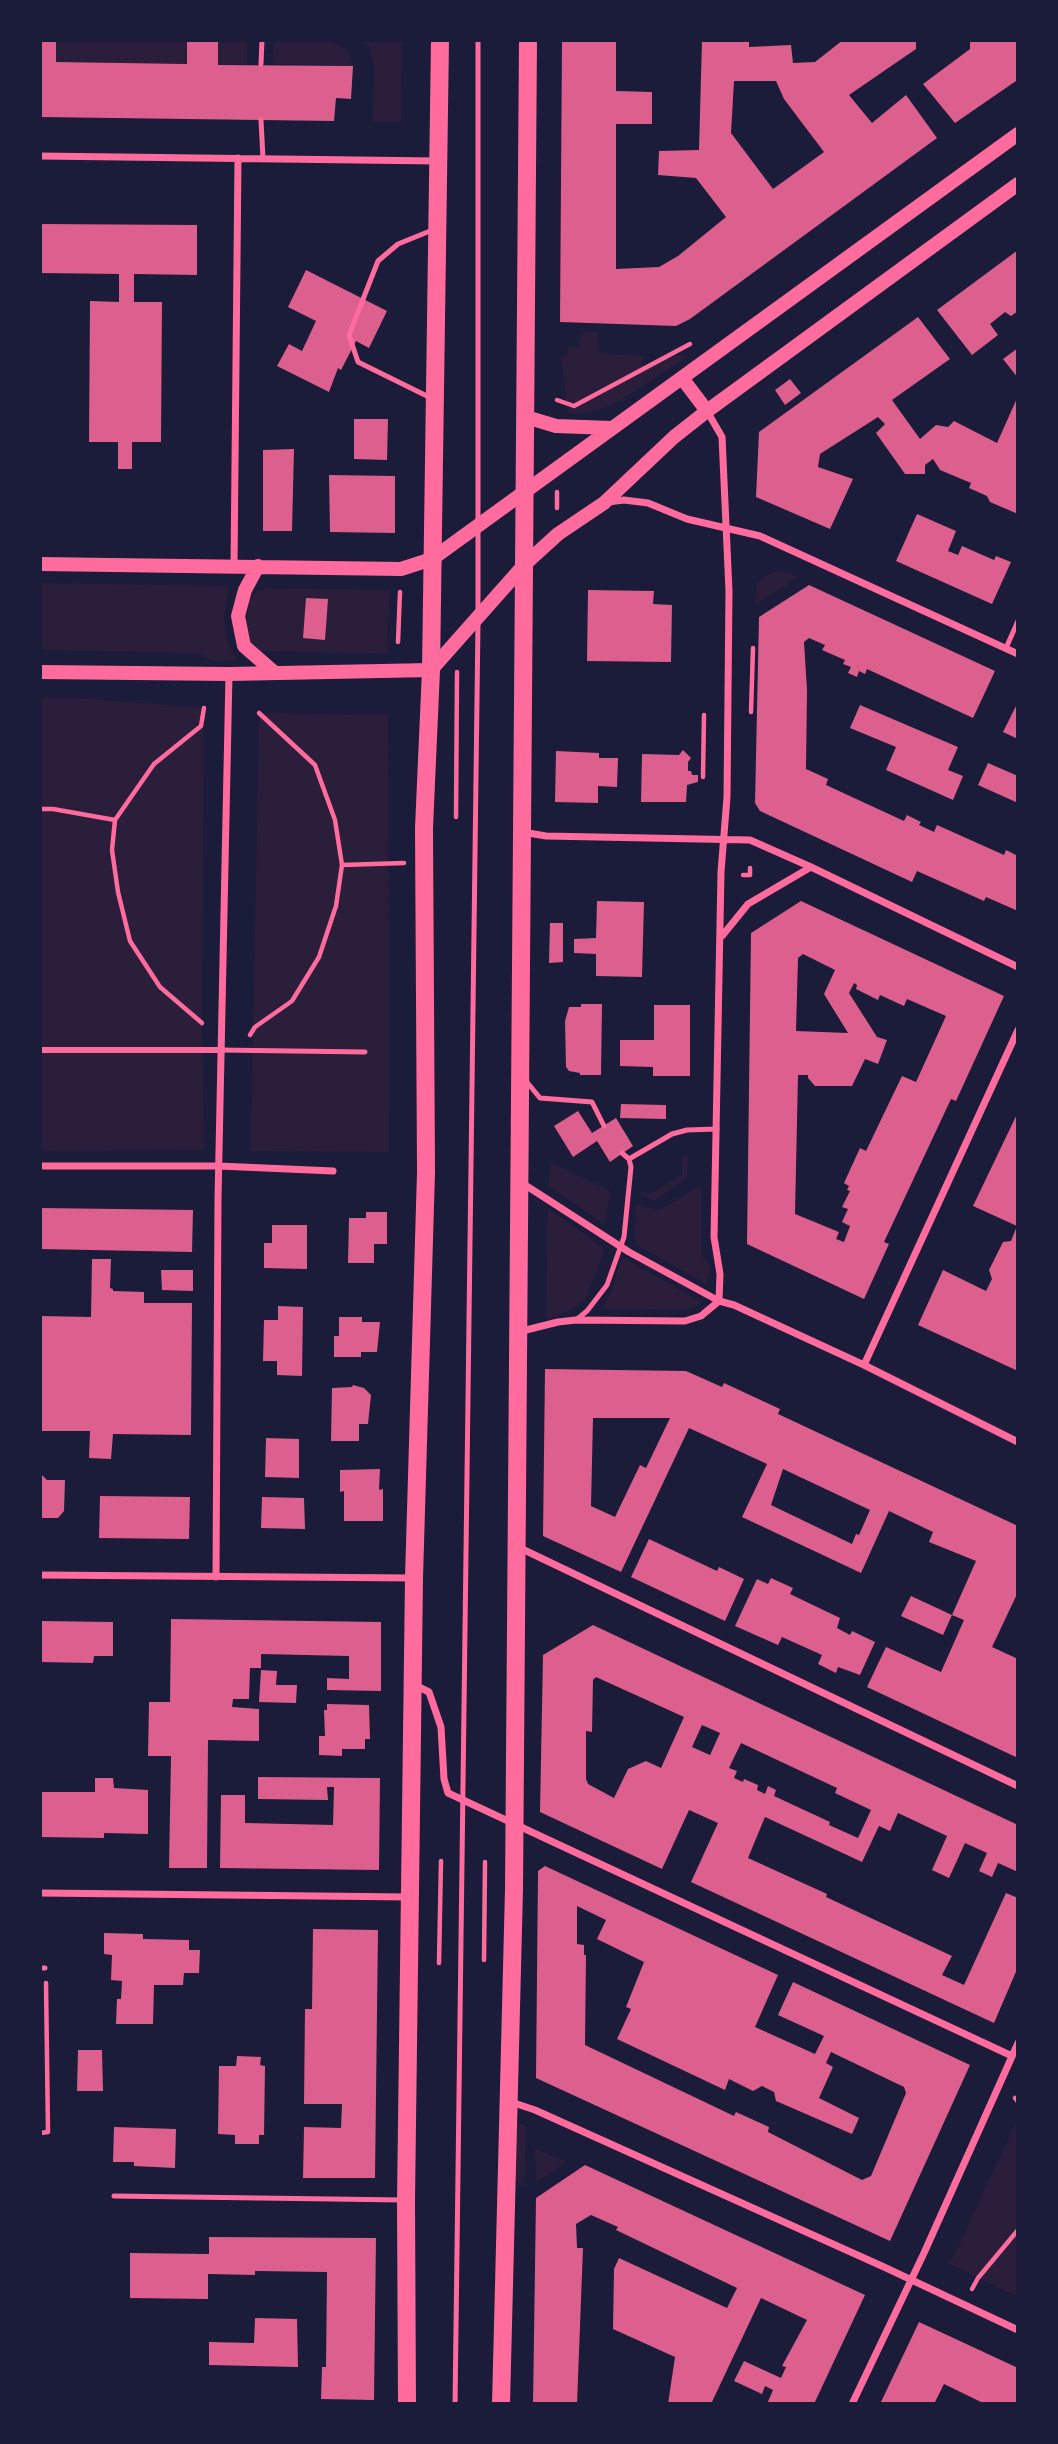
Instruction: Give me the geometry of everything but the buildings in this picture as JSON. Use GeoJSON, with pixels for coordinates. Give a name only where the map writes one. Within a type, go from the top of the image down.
{"type":"FeatureCollection","features":[{"type":"Feature","properties":{"kind":"main road"},"geometry":{"type":"LineString","coordinates":[[407,2404],[406,2201],[414,1578],[426,1172],[424,862],[430,670],[440,40]]}},
{"type":"Feature","properties":{"kind":"main road"},"geometry":{"type":"LineString","coordinates":[[501,2404],[514,1825],[528,40]]}},
{"type":"Feature","properties":{"kind":"main road"},"geometry":{"type":"LineString","coordinates":[[40,564],[401,569],[432,559],[1018,134]]}},
{"type":"Feature","properties":{"kind":"main road"},"geometry":{"type":"LineString","coordinates":[[40,672],[229,674],[430,670],[525,564],[558,534],[604,503],[674,437],[1018,184]]}},
{"type":"Feature","properties":{"kind":"main road"},"geometry":{"type":"LineString","coordinates":[[682,378],[706,411]]}},
{"type":"Feature","properties":{"kind":"main road"},"geometry":{"type":"LineString","coordinates":[[526,417],[556,426],[611,428]]}},
{"type":"Feature","properties":{"kind":"main road"},"geometry":{"type":"LineString","coordinates":[[258,566],[245,590],[238,616],[244,646],[275,673]]}},
{"type":"Feature","properties":{"kind":"street"},"geometry":{"type":"LineString","coordinates":[[40,156],[438,161]]}},
{"type":"Feature","properties":{"kind":"street"},"geometry":{"type":"LineString","coordinates":[[234,566],[238,158]]}},
{"type":"Feature","properties":{"kind":"street"},"geometry":{"type":"LineString","coordinates":[[517,1333],[576,1320],[685,1321],[701,1316],[719,1301],[720,1273],[714,1237],[723,839],[727,797],[729,591],[722,437],[706,411]]}},
{"type":"Feature","properties":{"kind":"street"},"geometry":{"type":"LineString","coordinates":[[604,503],[624,500],[648,503],[687,519],[760,536],[1018,654]]}},
{"type":"Feature","properties":{"kind":"street"},"geometry":{"type":"LineString","coordinates":[[216,1577],[220,1050],[229,674]]}},
{"type":"Feature","properties":{"kind":"street"},"geometry":{"type":"LineString","coordinates":[[521,832],[546,836],[750,840],[1018,967]]}},
{"type":"Feature","properties":{"kind":"street"},"geometry":{"type":"LineString","coordinates":[[721,936],[748,904],[811,867]]}},
{"type":"Feature","properties":{"kind":"street"},"geometry":{"type":"LineString","coordinates":[[864,1366],[1018,1030]]}},
{"type":"Feature","properties":{"kind":"street"},"geometry":{"type":"LineString","coordinates":[[40,1050],[220,1050]]}},
{"type":"Feature","properties":{"kind":"street"},"geometry":{"type":"LineString","coordinates":[[40,1166],[219,1166],[333,1171]]}},
{"type":"Feature","properties":{"kind":"street"},"geometry":{"type":"LineString","coordinates":[[519,1181],[621,1247],[719,1301],[734,1305],[864,1366],[1018,1442]]}},
{"type":"Feature","properties":{"kind":"street"},"geometry":{"type":"LineString","coordinates":[[516,1546],[1018,1786]]}},
{"type":"Feature","properties":{"kind":"street"},"geometry":{"type":"LineString","coordinates":[[40,1575],[414,1578]]}},
{"type":"Feature","properties":{"kind":"street"},"geometry":{"type":"LineString","coordinates":[[414,1684],[429,1692],[438,1714],[442,1727],[444,1779],[448,1793],[1012,2056]]}},
{"type":"Feature","properties":{"kind":"street"},"geometry":{"type":"LineString","coordinates":[[40,1893],[410,1897]]}},
{"type":"Feature","properties":{"kind":"street"},"geometry":{"type":"LineString","coordinates":[[852,2404],[912,2279],[1018,2043]]}},
{"type":"Feature","properties":{"kind":"street"},"geometry":{"type":"LineString","coordinates":[[509,2101],[535,2110],[912,2279],[1018,2330]]}},
{"type":"Feature","properties":{"kind":"lane"},"geometry":{"type":"LineString","coordinates":[[261,64],[262,40]]}},
{"type":"Feature","properties":{"kind":"lane"},"geometry":{"type":"LineString","coordinates":[[456,2404],[479,525],[478,40]]}},
{"type":"Feature","properties":{"kind":"lane"},"geometry":{"type":"LineString","coordinates":[[261,120],[263,159]]}},
{"type":"Feature","properties":{"kind":"lane"},"geometry":{"type":"LineString","coordinates":[[434,399],[358,362],[349,335],[378,261],[398,244],[438,228]]}},
{"type":"Feature","properties":{"kind":"lane"},"geometry":{"type":"LineString","coordinates":[[1006,648],[1018,621]]}},
{"type":"Feature","properties":{"kind":"lane"},"geometry":{"type":"LineString","coordinates":[[220,1050],[365,1052]]}},
{"type":"Feature","properties":{"kind":"lane"},"geometry":{"type":"LineString","coordinates":[[519,1069],[540,1098],[592,1102],[604,1126]]}},
{"type":"Feature","properties":{"kind":"lane"},"geometry":{"type":"LineString","coordinates":[[629,1159],[672,1134],[694,1129],[717,1129]]}},
{"type":"Feature","properties":{"kind":"lane"},"geometry":{"type":"LineString","coordinates":[[576,1320],[587,1311],[607,1285],[621,1247],[630,1176],[629,1159],[622,1153]]}},
{"type":"Feature","properties":{"kind":"lane"},"geometry":{"type":"LineString","coordinates":[[114,2196],[406,2201]]}},
{"type":"Feature","properties":{"kind":"path"},"geometry":{"type":"LineString","coordinates":[[557,400],[574,406],[691,343]]}},
{"type":"Feature","properties":{"kind":"path"},"geometry":{"type":"LineString","coordinates":[[557,488],[557,508]]}},
{"type":"Feature","properties":{"kind":"path"},"geometry":{"type":"LineString","coordinates":[[398,642],[400,592]]}},
{"type":"Feature","properties":{"kind":"path"},"geometry":{"type":"LineString","coordinates":[[751,712],[753,648]]}},
{"type":"Feature","properties":{"kind":"path"},"geometry":{"type":"LineString","coordinates":[[456,817],[457,672]]}},
{"type":"Feature","properties":{"kind":"path"},"geometry":{"type":"LineString","coordinates":[[202,1023],[159,987],[130,941],[118,892],[112,850],[115,820],[154,764],[201,726],[204,708]]}},
{"type":"Feature","properties":{"kind":"path"},"geometry":{"type":"LineString","coordinates":[[249,1036],[254,1027],[292,1001],[319,957],[336,905],[342,865],[335,820],[315,765],[259,713]]}},
{"type":"Feature","properties":{"kind":"path"},"geometry":{"type":"LineString","coordinates":[[703,777],[704,715]]}},
{"type":"Feature","properties":{"kind":"path"},"geometry":{"type":"LineString","coordinates":[[40,809],[115,820]]}},
{"type":"Feature","properties":{"kind":"path"},"geometry":{"type":"LineString","coordinates":[[342,865],[424,862]]}},
{"type":"Feature","properties":{"kind":"path"},"geometry":{"type":"LineString","coordinates":[[743,875],[750,875],[750,868]]}},
{"type":"Feature","properties":{"kind":"path"},"geometry":{"type":"LineString","coordinates":[[439,1963],[441,1861]]}},
{"type":"Feature","properties":{"kind":"path"},"geometry":{"type":"LineString","coordinates":[[484,1960],[485,1862]]}},
{"type":"Feature","properties":{"kind":"path"},"geometry":{"type":"LineString","coordinates":[[40,2133],[48,2133],[43,1968]]}},
{"type":"Feature","properties":{"kind":"path"},"geometry":{"type":"LineString","coordinates":[[972,2289],[978,2277],[1018,2230]]}},
{"type":"Feature","properties":{"kind":"shaded area"},"geometry":{"type":"Polygon","coordinates":[[[56,40],[187,40],[187,64],[56,62],[56,40]]]}},
{"type":"Feature","properties":{"kind":"shaded area"},"geometry":{"type":"Polygon","coordinates":[[[218,40],[247,40],[247,64],[218,65],[218,40]]]}},
{"type":"Feature","properties":{"kind":"shaded area"},"geometry":{"type":"Polygon","coordinates":[[[274,40],[330,40],[348,51],[353,66],[273,64],[274,40]]]}},
{"type":"Feature","properties":{"kind":"shaded area"},"geometry":{"type":"Polygon","coordinates":[[[363,40],[402,40],[401,122],[373,122],[374,66],[369,47],[363,40]]]}},
{"type":"Feature","properties":{"kind":"shaded area"},"geometry":{"type":"Polygon","coordinates":[[[584,332],[598,332],[599,353],[645,356],[640,364],[649,366],[658,357],[691,355],[611,406],[587,413],[568,414],[561,357],[567,357],[568,347],[579,347],[580,337],[584,332]]]}},
{"type":"Feature","properties":{"kind":"shaded area"},"geometry":{"type":"Polygon","coordinates":[[[781,570],[798,577],[755,605],[757,583],[764,576],[781,570]]]}},
{"type":"Feature","properties":{"kind":"shaded area"},"geometry":{"type":"Polygon","coordinates":[[[40,583],[229,586],[224,620],[226,639],[237,660],[214,661],[197,653],[40,650],[40,583]]]}},
{"type":"Feature","properties":{"kind":"shaded area"},"geometry":{"type":"Polygon","coordinates":[[[266,588],[390,590],[387,635],[389,654],[256,651],[251,644],[246,624],[249,601],[257,591],[266,588]]]}},
{"type":"Feature","properties":{"kind":"shaded area"},"geometry":{"type":"Polygon","coordinates":[[[40,698],[79,698],[204,708],[204,1150],[40,1151],[40,698]]]}},
{"type":"Feature","properties":{"kind":"shaded area"},"geometry":{"type":"Polygon","coordinates":[[[259,713],[388,715],[389,1152],[251,1151],[259,713]]]}},
{"type":"Feature","properties":{"kind":"shaded area"},"geometry":{"type":"Polygon","coordinates":[[[682,1154],[688,1156],[687,1177],[655,1201],[640,1195],[641,1191],[650,1194],[682,1175],[682,1154]]]}},
{"type":"Feature","properties":{"kind":"shaded area"},"geometry":{"type":"Polygon","coordinates":[[[551,1163],[611,1191],[604,1224],[548,1186],[551,1163]]]}},
{"type":"Feature","properties":{"kind":"shaded area"},"geometry":{"type":"Polygon","coordinates":[[[701,1185],[701,1254],[710,1266],[706,1284],[635,1244],[636,1205],[660,1210],[701,1185]]]}},
{"type":"Feature","properties":{"kind":"shaded area"},"geometry":{"type":"Polygon","coordinates":[[[548,1208],[603,1248],[604,1252],[586,1298],[573,1309],[546,1320],[548,1208]]]}},
{"type":"Feature","properties":{"kind":"shaded area"},"geometry":{"type":"Polygon","coordinates":[[[622,1257],[701,1302],[696,1307],[684,1310],[605,1309],[603,1306],[612,1290],[622,1257]]]}},
{"type":"Feature","properties":{"kind":"shaded area"},"geometry":{"type":"Polygon","coordinates":[[[1018,2118],[1018,2297],[950,2264],[1018,2118]]]}},
{"type":"Feature","properties":{"kind":"shaded area"},"geometry":{"type":"Polygon","coordinates":[[[516,2122],[526,2126],[524,2188],[515,2180],[516,2122]]]}},
{"type":"Feature","properties":{"kind":"shaded area"},"geometry":{"type":"Polygon","coordinates":[[[535,2148],[567,2162],[536,2182],[535,2148]]]}}]}
